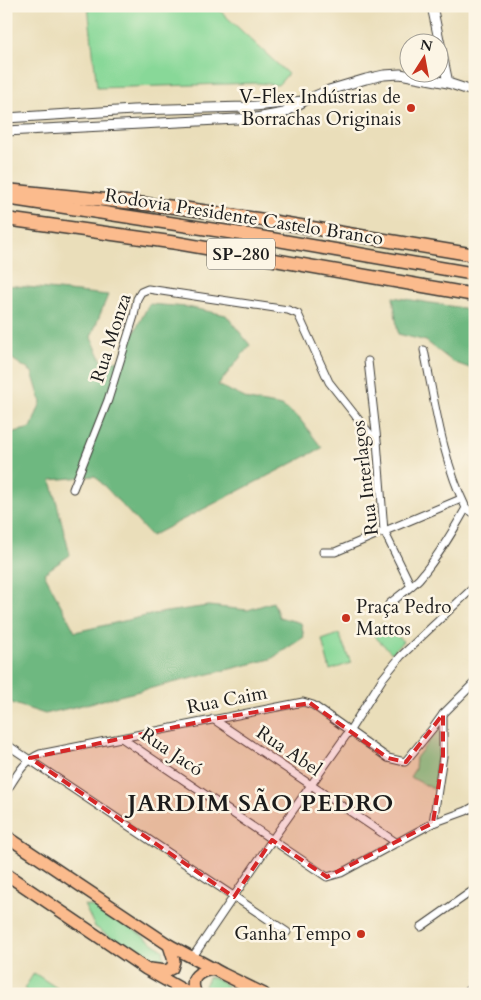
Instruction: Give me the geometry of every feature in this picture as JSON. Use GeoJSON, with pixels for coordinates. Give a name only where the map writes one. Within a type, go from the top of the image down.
{"type":"FeatureCollection","features":[{"type":"Feature","properties":{"kind":"highway"},"geometry":{"type":"LineString","coordinates":[[6,190],[175,207],[475,255]]}},
{"type":"Feature","properties":{"kind":"highway","name":"Rodovia Presidente Castelo Branco"},"geometry":{"type":"LineString","coordinates":[[6,198],[248,235],[475,274]]}},
{"type":"Feature","properties":{"kind":"highway","name":"Rodovia Presidente Castelo Branco"},"geometry":{"type":"LineString","coordinates":[[6,219],[177,243],[475,295]]}},
{"type":"Feature","properties":{"kind":"main road"},"geometry":{"type":"LineString","coordinates":[[6,836],[169,945],[264,994]]}},
{"type":"Feature","properties":{"kind":"main road"},"geometry":{"type":"LineString","coordinates":[[6,874],[146,969],[190,994]]}},
{"type":"Feature","properties":{"kind":"main road"},"geometry":{"type":"LineString","coordinates":[[146,969],[166,971],[172,968],[174,961],[169,945]]}},
{"type":"Feature","properties":{"kind":"main road"},"geometry":{"type":"LineString","coordinates":[[196,994],[193,987],[194,979],[201,972],[214,969]]}},
{"type":"Feature","properties":{"kind":"street"},"geometry":{"type":"LineString","coordinates":[[432,6],[448,83]]}},
{"type":"Feature","properties":{"kind":"street"},"geometry":{"type":"LineString","coordinates":[[6,130],[256,118],[284,113],[306,100],[352,83],[384,75],[400,74],[448,83],[475,92]]}},
{"type":"Feature","properties":{"kind":"street"},"geometry":{"type":"LineString","coordinates":[[6,118],[132,110],[245,107],[306,100]]}},
{"type":"Feature","properties":{"kind":"street","name":"Rua Monza"},"geometry":{"type":"LineString","coordinates":[[73,489],[110,391],[132,324],[137,299],[141,292],[148,289],[288,310],[298,314],[329,382],[377,443]]}},
{"type":"Feature","properties":{"kind":"street"},"geometry":{"type":"LineString","coordinates":[[424,350],[446,457],[466,508],[475,514]]}},
{"type":"Feature","properties":{"kind":"street","name":"Rua Interlagos"},"geometry":{"type":"LineString","coordinates":[[368,360],[384,531],[411,586]]}},
{"type":"Feature","properties":{"kind":"street"},"geometry":{"type":"LineString","coordinates":[[323,552],[335,552],[462,499]]}},
{"type":"Feature","properties":{"kind":"street"},"geometry":{"type":"LineString","coordinates":[[389,604],[411,586],[437,555],[466,508]]}},
{"type":"Feature","properties":{"kind":"street"},"geometry":{"type":"LineString","coordinates":[[192,958],[310,784],[350,730],[383,678],[401,656],[475,586]]}},
{"type":"Feature","properties":{"kind":"street"},"geometry":{"type":"LineString","coordinates":[[433,823],[443,756],[443,714],[475,682]]}},
{"type":"Feature","properties":{"kind":"street","name":"Rua Caim"},"geometry":{"type":"LineString","coordinates":[[30,758],[40,754],[213,719],[307,703],[350,730],[388,758],[405,762],[443,714]]}},
{"type":"Feature","properties":{"kind":"street","name":"Rua Abel"},"geometry":{"type":"LineString","coordinates":[[213,719],[397,843]]}},
{"type":"Feature","properties":{"kind":"street","name":"Rua Jacó"},"geometry":{"type":"LineString","coordinates":[[123,738],[326,877],[341,873],[397,843]]}},
{"type":"Feature","properties":{"kind":"street"},"geometry":{"type":"LineString","coordinates":[[6,744],[30,758],[287,932]]}},
{"type":"Feature","properties":{"kind":"street"},"geometry":{"type":"LineString","coordinates":[[6,792],[30,758]]}},
{"type":"Feature","properties":{"kind":"street"},"geometry":{"type":"LineString","coordinates":[[397,843],[433,823],[475,806]]}},
{"type":"Feature","properties":{"kind":"street"},"geometry":{"type":"LineString","coordinates":[[421,926],[475,889]]}},
{"type":"Feature","properties":{"kind":"street"},"geometry":{"type":"LineString","coordinates":[[464,994],[475,984]]}},
{"type":"Feature","properties":{"kind":"highlighted area"},"geometry":{"type":"Polygon","coordinates":[[[310,703],[388,758],[406,762],[443,714],[443,756],[433,823],[327,877],[272,840],[234,897],[30,758],[213,719],[310,703]]]}},
{"type":"Feature","properties":{"kind":"green space"},"geometry":{"type":"Polygon","coordinates":[[[88,6],[215,6],[288,74],[278,85],[258,83],[97,88],[88,6]]]}},
{"type":"Feature","properties":{"kind":"green space"},"geometry":{"type":"Polygon","coordinates":[[[6,285],[108,295],[91,337],[103,363],[120,360],[149,304],[187,307],[226,315],[250,345],[218,385],[249,400],[282,406],[299,418],[322,448],[151,536],[95,476],[51,480],[70,555],[44,573],[75,632],[159,613],[208,606],[248,610],[273,602],[279,617],[301,623],[304,637],[271,659],[45,714],[14,704],[6,699],[6,434],[31,428],[41,402],[32,372],[6,355],[6,285]]]}},
{"type":"Feature","properties":{"kind":"green space"},"geometry":{"type":"Polygon","coordinates":[[[393,297],[475,310],[475,370],[453,362],[426,341],[398,334],[393,297]]]}},
{"type":"Feature","properties":{"kind":"green space"},"geometry":{"type":"Polygon","coordinates":[[[382,623],[403,641],[392,653],[373,635],[382,623]]]}},
{"type":"Feature","properties":{"kind":"green space"},"geometry":{"type":"Polygon","coordinates":[[[339,634],[351,663],[330,670],[322,640],[339,634]]]}},
{"type":"Feature","properties":{"kind":"green space"},"geometry":{"type":"Polygon","coordinates":[[[440,727],[442,729],[436,790],[410,777],[415,769],[416,758],[440,727]]]}},
{"type":"Feature","properties":{"kind":"green space"},"geometry":{"type":"Polygon","coordinates":[[[84,905],[104,909],[163,950],[165,963],[152,964],[95,927],[84,905]]]}},
{"type":"Feature","properties":{"kind":"green space"},"geometry":{"type":"Polygon","coordinates":[[[34,973],[60,990],[57,994],[31,994],[24,989],[34,973]]]}},
{"type":"Feature","properties":{"kind":"green space"},"geometry":{"type":"Polygon","coordinates":[[[208,977],[223,982],[232,994],[211,994],[205,986],[208,977]]]}},
{"type":"Feature","properties":{"kind":"railway"},"geometry":{"type":"LineString","coordinates":[[6,989],[14,994]]}},
{"type":"Feature","properties":{"kind":"place","name":"V-Flex Indústrias de Borrachas Originais"},"geometry":{"type":"Point","coordinates":[411,108]}},
{"type":"Feature","properties":{"kind":"place","name":"Praça Pedro Mattos"},"geometry":{"type":"Point","coordinates":[346,618]}},
{"type":"Feature","properties":{"kind":"place","name":"Ganha Tempo"},"geometry":{"type":"Point","coordinates":[361,934]}},
{"type":"Feature","properties":{"kind":"district","name":"JARDIM SÃO PEDRO"},"geometry":{"type":"Point","coordinates":[261,803]}}]}
